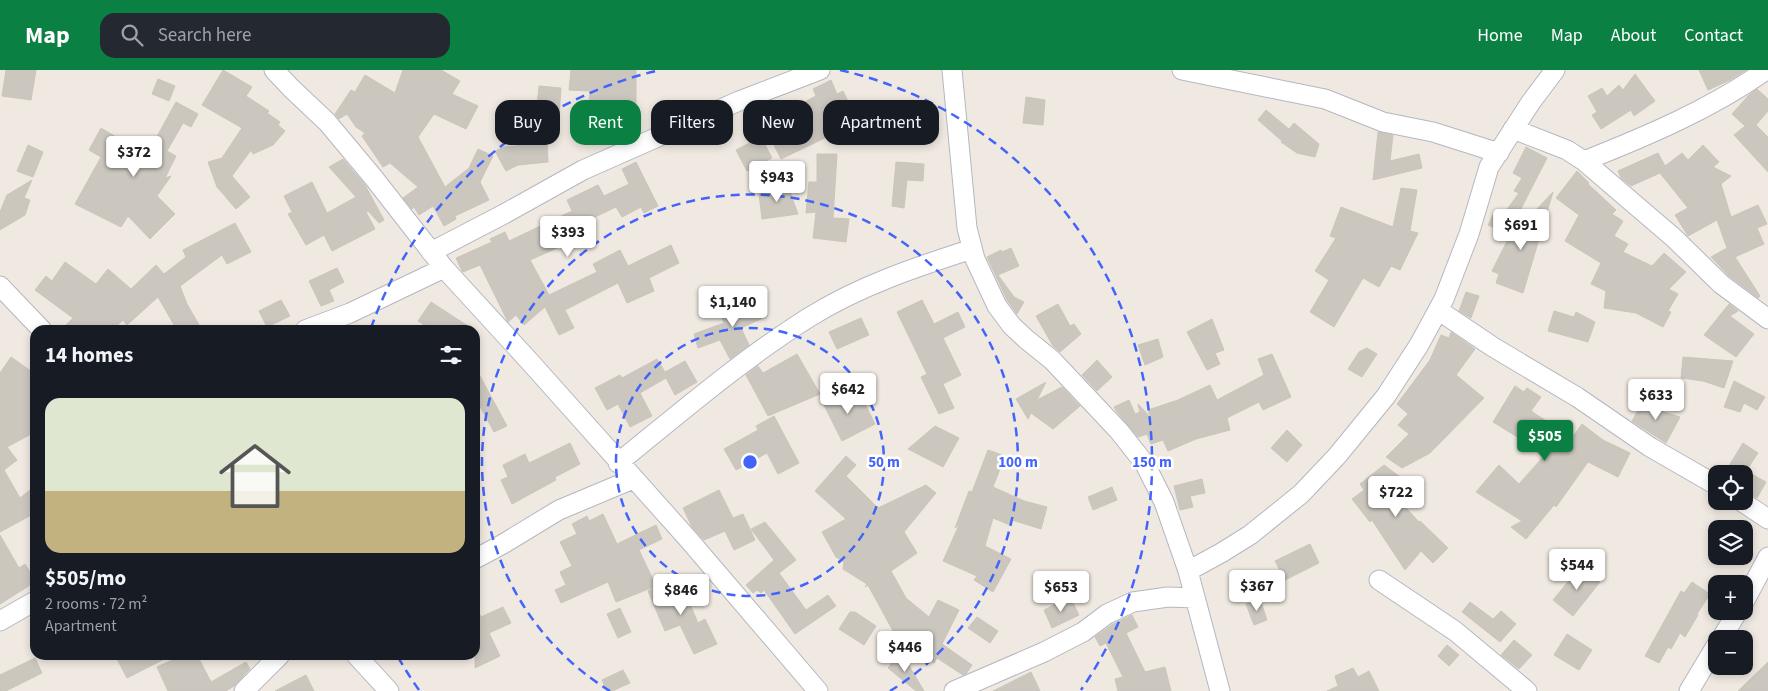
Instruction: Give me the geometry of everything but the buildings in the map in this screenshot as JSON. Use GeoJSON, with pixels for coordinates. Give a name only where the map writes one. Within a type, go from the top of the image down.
{"type":"FeatureCollection","features":[{"type":"Feature","properties":{"kind":"street"},"geometry":{"type":"LineString","coordinates":[[274,70],[327,122],[373,177],[444,268],[688,540],[818,691]]}},
{"type":"Feature","properties":{"kind":"street"},"geometry":{"type":"LineString","coordinates":[[431,252],[583,170],[739,101],[820,70]]}},
{"type":"Feature","properties":{"kind":"street"},"geometry":{"type":"LineString","coordinates":[[952,70],[967,228],[975,259],[997,306],[1012,326],[1052,360],[1118,431],[1145,464],[1164,502],[1188,571],[1220,691]]}},
{"type":"Feature","properties":{"kind":"street"},"geometry":{"type":"LineString","coordinates":[[1182,70],[1236,75],[1325,99],[1383,122],[1433,132],[1498,152]]}},
{"type":"Feature","properties":{"kind":"street"},"geometry":{"type":"LineString","coordinates":[[1188,571],[1250,535],[1301,494],[1336,456],[1386,396],[1419,345],[1444,299],[1469,234],[1489,167],[1531,102],[1555,70]]}},
{"type":"Feature","properties":{"kind":"street"},"geometry":{"type":"LineString","coordinates":[[1584,161],[1655,133],[1739,89],[1766,70]]}},
{"type":"Feature","properties":{"kind":"street"},"geometry":{"type":"LineString","coordinates":[[1513,129],[1567,150],[1584,161],[1674,238],[1721,284],[1768,320]]}},
{"type":"Feature","properties":{"kind":"street"},"geometry":{"type":"LineString","coordinates":[[618,463],[722,377],[809,318],[871,285],[917,267],[972,249]]}},
{"type":"Feature","properties":{"kind":"street"},"geometry":{"type":"LineString","coordinates":[[318,325],[358,309],[444,268]]}},
{"type":"Feature","properties":{"kind":"street"},"geometry":{"type":"LineString","coordinates":[[0,286],[37,325]]}},
{"type":"Feature","properties":{"kind":"street"},"geometry":{"type":"LineString","coordinates":[[1438,310],[1493,347],[1577,397],[1650,447],[1708,480]]}},
{"type":"Feature","properties":{"kind":"street"},"geometry":{"type":"LineString","coordinates":[[480,556],[559,510],[633,479]]}},
{"type":"Feature","properties":{"kind":"street"},"geometry":{"type":"LineString","coordinates":[[1753,509],[1768,519]]}},
{"type":"Feature","properties":{"kind":"street"},"geometry":{"type":"LineString","coordinates":[[1753,585],[1768,557]]}},
{"type":"Feature","properties":{"kind":"street"},"geometry":{"type":"LineString","coordinates":[[1379,580],[1455,631],[1527,691]]}},
{"type":"Feature","properties":{"kind":"street"},"geometry":{"type":"LineString","coordinates":[[954,691],[1044,652],[1084,632],[1107,614],[1133,602],[1168,596],[1195,598]]}},
{"type":"Feature","properties":{"kind":"street"},"geometry":{"type":"LineString","coordinates":[[0,620],[30,604]]}},
{"type":"Feature","properties":{"kind":"street"},"geometry":{"type":"LineString","coordinates":[[1689,691],[1708,659]]}},
{"type":"Feature","properties":{"kind":"street"},"geometry":{"type":"LineString","coordinates":[[244,691],[275,660]]}},
{"type":"Feature","properties":{"kind":"street"},"geometry":{"type":"LineString","coordinates":[[361,660],[390,691]]}}]}
